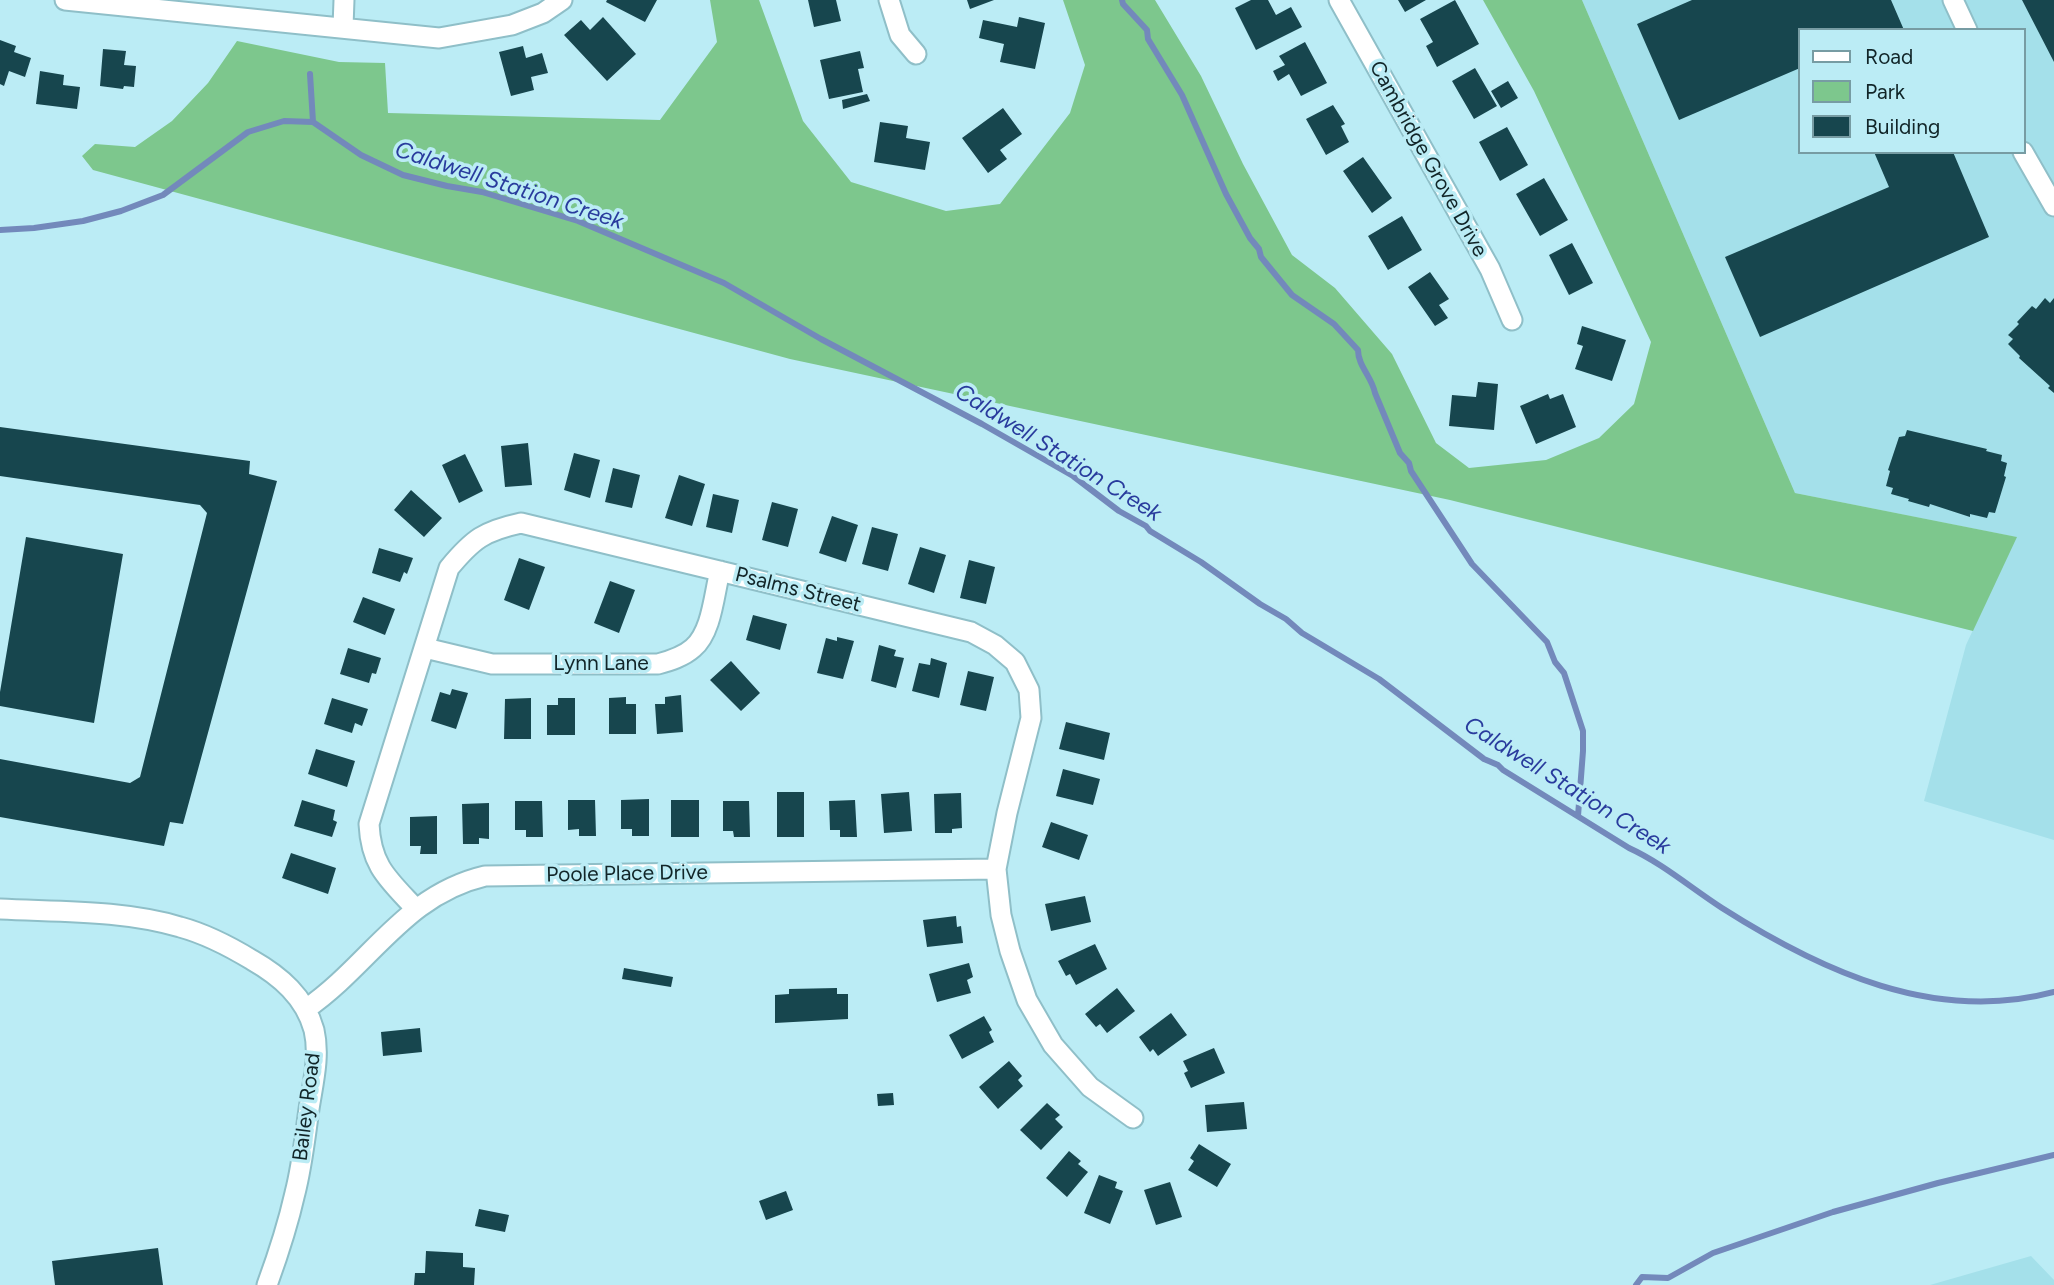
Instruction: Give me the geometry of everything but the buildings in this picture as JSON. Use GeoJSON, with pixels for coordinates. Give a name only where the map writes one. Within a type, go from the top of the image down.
{"type":"FeatureCollection","features":[{"type":"Feature","properties":{"kind":"street"},"geometry":{"type":"LineString","coordinates":[[65,0],[439,38],[512,25],[543,13],[562,0]]}},
{"type":"Feature","properties":{"kind":"street"},"geometry":{"type":"LineString","coordinates":[[343,27],[344,0]]}},
{"type":"Feature","properties":{"kind":"street"},"geometry":{"type":"LineString","coordinates":[[889,0],[900,35],[916,54]]}},
{"type":"Feature","properties":{"kind":"street","name":"Cambridge Grove Drive"},"geometry":{"type":"LineString","coordinates":[[1339,0],[1490,269],[1512,320]]}},
{"type":"Feature","properties":{"kind":"street"},"geometry":{"type":"LineString","coordinates":[[1953,0],[1966,28]]}},
{"type":"Feature","properties":{"kind":"street"},"geometry":{"type":"LineString","coordinates":[[2024,154],[2054,206]]}},
{"type":"Feature","properties":{"kind":"street","name":"Psalms Street"},"geometry":{"type":"LineString","coordinates":[[415,908],[391,883],[376,859],[370,845],[369,824],[449,568],[468,545],[493,529],[521,523],[971,632],[995,645],[1014,663],[1028,690],[1031,718],[996,869],[1001,915],[1027,1000],[1053,1045],[1090,1087],[1133,1118]]}},
{"type":"Feature","properties":{"kind":"street","name":"Lynn Lane"},"geometry":{"type":"LineString","coordinates":[[425,648],[492,664],[657,664],[677,658],[694,648],[706,628],[720,571]]}},
{"type":"Feature","properties":{"kind":"street","name":"Poole Place Drive"},"geometry":{"type":"LineString","coordinates":[[306,1009],[328,993],[415,908],[451,886],[485,876],[996,869]]}},
{"type":"Feature","properties":{"kind":"street","name":"Bailey Road"},"geometry":{"type":"LineString","coordinates":[[0,909],[136,918],[184,928],[215,940],[266,968],[295,993],[306,1009],[314,1030],[317,1049],[315,1072],[296,1192],[267,1285]]}},
{"type":"Feature","properties":{"kind":"shaded area"},"geometry":{"type":"Polygon","coordinates":[[[1582,0],[2054,0],[2054,840],[1924,801],[1966,645],[2016,537],[1795,493],[1582,0]]]}},
{"type":"Feature","properties":{"kind":"shaded area"},"geometry":{"type":"Polygon","coordinates":[[[2031,1256],[2054,1280],[2054,1285],[1930,1285],[2031,1256]]]}},
{"type":"Feature","properties":{"kind":"green space"},"geometry":{"type":"Polygon","coordinates":[[[710,0],[759,0],[803,121],[851,182],[946,211],[1000,204],[1070,113],[1085,65],[1063,0],[1155,0],[1201,76],[1243,164],[1292,255],[1335,288],[1392,354],[1436,443],[1469,468],[1546,460],[1599,438],[1634,404],[1651,342],[1534,91],[1483,0],[1582,0],[1795,493],[2017,537],[1973,631],[1450,500],[790,359],[93,170],[82,156],[95,144],[135,147],[172,121],[208,83],[237,41],[339,62],[385,63],[388,113],[660,120],[717,42],[710,0]]]}},
{"type":"Feature","properties":{"kind":"waterway"},"geometry":{"type":"LineString","coordinates":[[1122,0],[1147,30],[1148,39],[1182,95],[1226,194],[1259,249],[1261,257],[1292,295],[1334,324],[1358,350],[1360,361],[1400,453],[1409,463],[1411,471],[1472,564],[1547,642],[1555,662],[1564,673],[1583,731],[1578,816]]}},
{"type":"Feature","properties":{"kind":"waterway"},"geometry":{"type":"LineString","coordinates":[[310,74],[313,122]]}},
{"type":"Feature","properties":{"kind":"waterway","name":"Caldwell Station Creek"},"geometry":{"type":"LineString","coordinates":[[0,230],[83,221],[121,211],[163,195],[248,132],[284,121],[313,122],[361,155],[403,175],[482,192],[578,221],[724,283],[821,339],[982,424],[1073,476],[1119,511],[1201,562],[1286,619],[1302,633],[1379,679],[1484,759],[1653,861],[1722,908],[1799,952],[1839,971],[1881,986],[1923,996],[1966,1001],[2010,1000],[2054,992]]}},
{"type":"Feature","properties":{"kind":"waterway"},"geometry":{"type":"LineString","coordinates":[[1636,1285],[1642,1277],[1668,1278],[1713,1253],[1833,1212],[2054,1155]]}}]}
